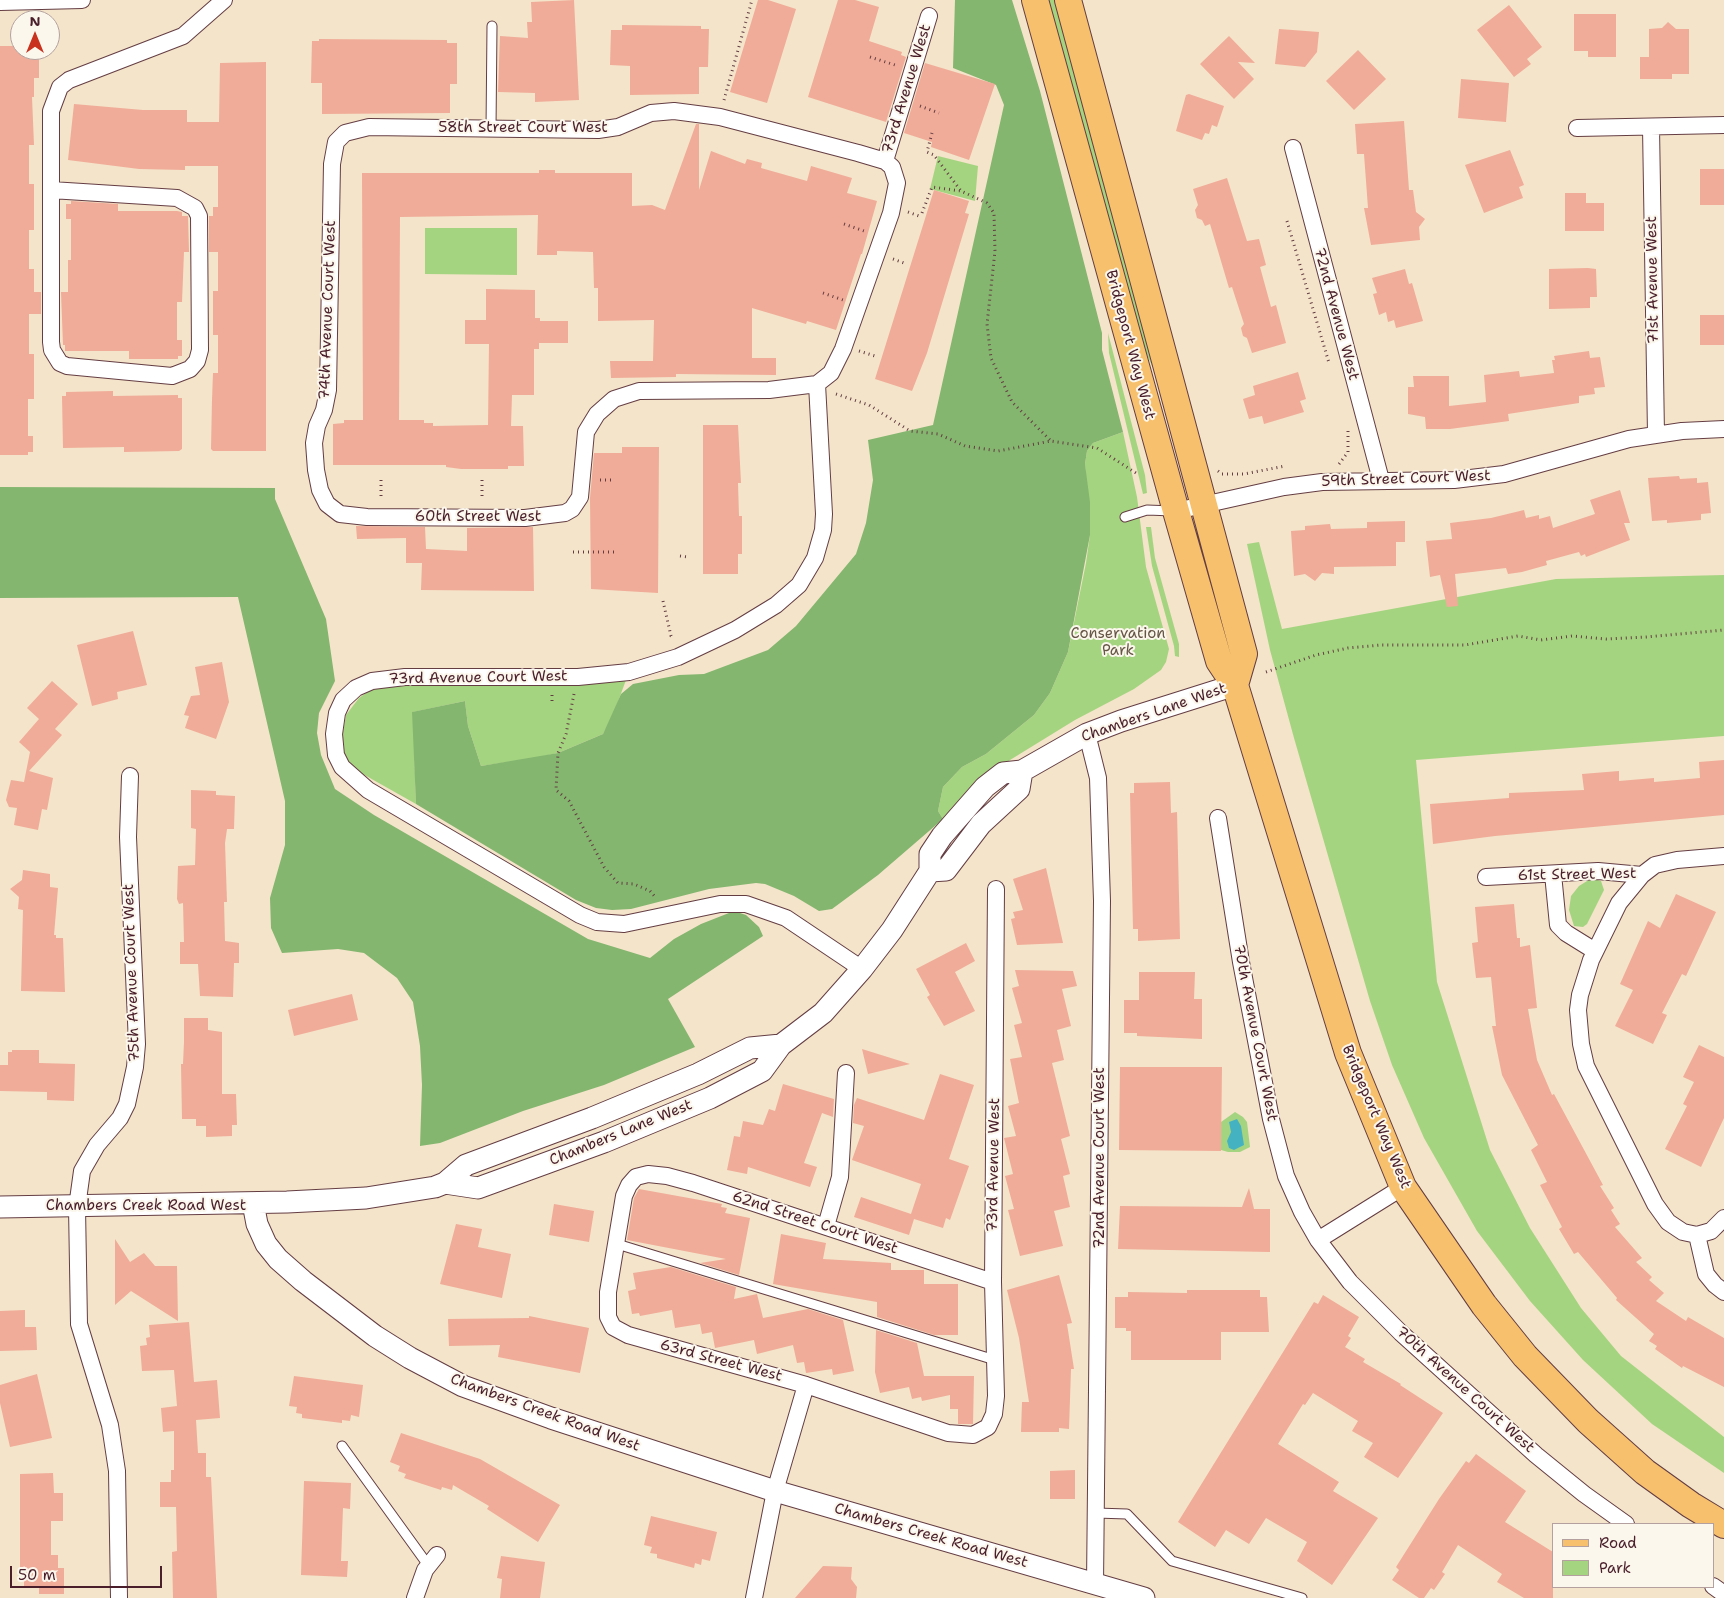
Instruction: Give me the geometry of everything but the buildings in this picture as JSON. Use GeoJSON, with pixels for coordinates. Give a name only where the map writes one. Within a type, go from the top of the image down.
{"type":"FeatureCollection","features":[{"type":"Feature","properties":{"kind":"main road","name":"Bridgeport Way West"},"geometry":{"type":"LineString","coordinates":[[1035,0],[1219,661],[1235,685],[1348,1053],[1403,1187],[1441,1246],[1484,1305],[1525,1356],[1588,1421],[1645,1472],[1691,1505],[1724,1525]]}},
{"type":"Feature","properties":{"kind":"main road","name":"Bridgeport Way West"},"geometry":{"type":"LineString","coordinates":[[1068,0],[1244,654],[1235,685]]}},
{"type":"Feature","properties":{"kind":"street"},"geometry":{"type":"LineString","coordinates":[[0,2],[82,0]]}},
{"type":"Feature","properties":{"kind":"street"},"geometry":{"type":"LineString","coordinates":[[51,190],[177,198],[195,208],[199,216],[200,350],[198,361],[190,369],[172,376],[67,366],[60,362],[52,350],[51,342],[51,190],[51,111],[60,87],[69,80],[183,36],[224,0]]}},
{"type":"Feature","properties":{"kind":"street","name":"73rd Avenue West"},"geometry":{"type":"LineString","coordinates":[[885,161],[929,16]]}},
{"type":"Feature","properties":{"kind":"street","name":"58th Street Court West"},"geometry":{"type":"LineString","coordinates":[[336,142],[345,134],[369,127],[609,129],[659,111],[688,112],[720,118],[885,161]]}},
{"type":"Feature","properties":{"kind":"street"},"geometry":{"type":"LineString","coordinates":[[1577,128],[1724,125]]}},
{"type":"Feature","properties":{"kind":"street","name":"71st Avenue West"},"geometry":{"type":"LineString","coordinates":[[1651,127],[1656,434]]}},
{"type":"Feature","properties":{"kind":"street","name":"74th Avenue Court West"},"geometry":{"type":"LineString","coordinates":[[327,504],[318,483],[314,443],[328,390],[332,164],[336,142]]}},
{"type":"Feature","properties":{"kind":"street","name":"72nd Avenue West"},"geometry":{"type":"LineString","coordinates":[[1293,148],[1381,480]]}},
{"type":"Feature","properties":{"kind":"street"},"geometry":{"type":"LineString","coordinates":[[820,383],[831,373],[843,349],[893,206],[896,177],[892,167],[885,161]]}},
{"type":"Feature","properties":{"kind":"street","name":"60th Street West"},"geometry":{"type":"LineString","coordinates":[[327,504],[340,514],[367,517],[525,518],[555,515],[572,509],[580,497],[586,432],[597,414],[614,399],[639,391],[769,390],[820,383]]}},
{"type":"Feature","properties":{"kind":"street","name":"73rd Avenue Court West"},"geometry":{"type":"LineString","coordinates":[[820,383],[823,530],[815,558],[799,585],[762,615],[678,657],[629,672],[578,677],[405,677],[372,681],[356,688],[339,706],[334,734],[336,755],[346,773],[368,790],[580,914],[597,922],[624,924],[734,903],[760,907],[786,918],[862,969]]}},
{"type":"Feature","properties":{"kind":"street","name":"59th Street Court West"},"geometry":{"type":"LineString","coordinates":[[1176,511],[1284,487],[1322,482],[1454,480],[1504,474],[1604,446],[1656,434],[1724,429]]}},
{"type":"Feature","properties":{"kind":"street","name":"Chambers Lane West"},"geometry":{"type":"LineString","coordinates":[[253,1203],[366,1198],[401,1193],[445,1183],[466,1165],[609,1111],[698,1074],[750,1048],[780,1045],[823,1013],[862,969],[892,930],[930,871],[946,870],[981,824],[1019,789],[1022,771],[1087,734],[1121,720],[1235,685]]}},
{"type":"Feature","properties":{"kind":"street","name":"72nd Avenue Court West"},"geometry":{"type":"LineString","coordinates":[[1087,734],[1098,778],[1102,901],[1095,1584]]}},
{"type":"Feature","properties":{"kind":"street","name":"75th Avenue Court West"},"geometry":{"type":"LineString","coordinates":[[119,1598],[117,1471],[110,1425],[79,1324],[77,1307],[77,1206],[82,1171],[88,1159],[120,1118],[127,1104],[135,1067],[137,1044],[128,837],[130,776]]}},
{"type":"Feature","properties":{"kind":"street","name":"70th Avenue Court West"},"geometry":{"type":"LineString","coordinates":[[1218,818],[1241,962],[1278,1149],[1286,1176],[1302,1212],[1318,1240],[1350,1282],[1401,1334],[1536,1455],[1584,1494],[1625,1523]]}},
{"type":"Feature","properties":{"kind":"street","name":"61st Street West"},"geometry":{"type":"LineString","coordinates":[[1486,877],[1598,871],[1642,875],[1654,865],[1724,856]]}},
{"type":"Feature","properties":{"kind":"street"},"geometry":{"type":"LineString","coordinates":[[1553,874],[1558,925],[1566,933],[1595,951]]}},
{"type":"Feature","properties":{"kind":"street"},"geometry":{"type":"LineString","coordinates":[[1642,875],[1619,903],[1595,951],[1580,995],[1578,1010],[1580,1044],[1586,1066],[1660,1213],[1675,1228],[1697,1235],[1711,1231],[1724,1218]]}},
{"type":"Feature","properties":{"kind":"street","name":"73rd Avenue West"},"geometry":{"type":"LineString","coordinates":[[979,1434],[990,1424],[994,1414],[995,1360],[992,1282],[996,889]]}},
{"type":"Feature","properties":{"kind":"street"},"geometry":{"type":"LineString","coordinates":[[826,1226],[840,1177],[846,1073]]}},
{"type":"Feature","properties":{"kind":"street","name":"62nd Street Court West"},"geometry":{"type":"LineString","coordinates":[[636,1177],[657,1174],[677,1178],[992,1282]]}},
{"type":"Feature","properties":{"kind":"street","name":"63rd Street West"},"geometry":{"type":"LineString","coordinates":[[636,1177],[629,1185],[624,1196],[607,1311],[610,1323],[619,1331],[806,1384],[948,1433],[979,1434]]}},
{"type":"Feature","properties":{"kind":"street"},"geometry":{"type":"LineString","coordinates":[[1318,1240],[1403,1187]]}},
{"type":"Feature","properties":{"kind":"street","name":"Chambers Creek Road West"},"geometry":{"type":"LineString","coordinates":[[0,1207],[253,1203],[261,1235],[271,1250],[286,1266],[336,1308],[375,1336],[435,1372],[471,1389],[551,1418],[776,1491],[1144,1598]]}},
{"type":"Feature","properties":{"kind":"street"},"geometry":{"type":"LineString","coordinates":[[1697,1235],[1706,1274],[1724,1292]]}},
{"type":"Feature","properties":{"kind":"street"},"geometry":{"type":"LineString","coordinates":[[754,1598],[776,1491],[806,1384]]}},
{"type":"Feature","properties":{"kind":"street"},"geometry":{"type":"LineString","coordinates":[[415,1598],[420,1580],[432,1560]]}},
{"type":"Feature","properties":{"kind":"lane"},"geometry":{"type":"LineString","coordinates":[[491,129],[492,26]]}},
{"type":"Feature","properties":{"kind":"lane"},"geometry":{"type":"LineString","coordinates":[[1125,517],[1148,510],[1176,511]]}},
{"type":"Feature","properties":{"kind":"lane"},"geometry":{"type":"LineString","coordinates":[[617,1244],[995,1360]]}},
{"type":"Feature","properties":{"kind":"lane"},"geometry":{"type":"LineString","coordinates":[[342,1446],[432,1560]]}},
{"type":"Feature","properties":{"kind":"lane"},"geometry":{"type":"LineString","coordinates":[[1096,1513],[1127,1514],[1172,1562],[1302,1598]]}},
{"type":"Feature","properties":{"kind":"path"},"geometry":{"type":"LineString","coordinates":[[720,118],[752,0]]}},
{"type":"Feature","properties":{"kind":"path"},"geometry":{"type":"LineString","coordinates":[[870,56],[882,59]]}},
{"type":"Feature","properties":{"kind":"path"},"geometry":{"type":"LineString","coordinates":[[928,109],[938,113]]}},
{"type":"Feature","properties":{"kind":"path"},"geometry":{"type":"LineString","coordinates":[[932,133],[927,152],[934,155],[961,191]]}},
{"type":"Feature","properties":{"kind":"path"},"geometry":{"type":"LineString","coordinates":[[913,214],[921,215],[932,187],[961,191],[987,203],[994,214],[995,251],[987,324],[991,358],[1012,402],[1051,441]]}},
{"type":"Feature","properties":{"kind":"path"},"geometry":{"type":"LineString","coordinates":[[1287,221],[1330,367]]}},
{"type":"Feature","properties":{"kind":"path"},"geometry":{"type":"LineString","coordinates":[[844,224],[849,226]]}},
{"type":"Feature","properties":{"kind":"path"},"geometry":{"type":"LineString","coordinates":[[898,261],[904,263]]}},
{"type":"Feature","properties":{"kind":"path"},"geometry":{"type":"LineString","coordinates":[[822,293],[828,295]]}},
{"type":"Feature","properties":{"kind":"path"},"geometry":{"type":"LineString","coordinates":[[870,354],[875,356]]}},
{"type":"Feature","properties":{"kind":"path"},"geometry":{"type":"LineString","coordinates":[[820,383],[837,396],[869,405],[910,431],[938,434],[965,446],[998,451],[1051,441],[1097,448],[1136,474]]}},
{"type":"Feature","properties":{"kind":"path"},"geometry":{"type":"LineString","coordinates":[[1334,464],[1341,463],[1348,452],[1345,422]]}},
{"type":"Feature","properties":{"kind":"path"},"geometry":{"type":"LineString","coordinates":[[1212,466],[1222,474],[1291,466]]}},
{"type":"Feature","properties":{"kind":"path"},"geometry":{"type":"LineString","coordinates":[[573,552],[615,552]]}},
{"type":"Feature","properties":{"kind":"path"},"geometry":{"type":"LineString","coordinates":[[680,556],[688,557]]}},
{"type":"Feature","properties":{"kind":"path"},"geometry":{"type":"LineString","coordinates":[[663,601],[670,631]]}},
{"type":"Feature","properties":{"kind":"path"},"geometry":{"type":"LineString","coordinates":[[1266,672],[1316,655],[1348,648],[1381,645],[1464,645],[1518,636],[1541,640],[1572,636],[1606,638],[1646,637],[1724,630]]}},
{"type":"Feature","properties":{"kind":"path"},"geometry":{"type":"LineString","coordinates":[[578,677],[566,734],[558,753],[556,790],[569,801],[604,867],[618,882],[634,884],[650,891],[655,898],[679,912]]}},
{"type":"Feature","properties":{"kind":"green space"},"geometry":{"type":"Polygon","coordinates":[[[955,0],[1012,0],[1040,91],[1102,333],[1102,350],[1123,432],[1093,443],[1087,451],[1085,464],[1090,502],[1090,535],[1068,652],[1050,693],[1034,715],[986,754],[962,767],[943,787],[938,811],[943,819],[878,875],[832,909],[819,911],[794,896],[765,884],[756,883],[709,889],[631,909],[612,910],[596,908],[576,900],[416,804],[412,712],[465,701],[468,726],[481,766],[558,753],[603,734],[621,694],[633,684],[679,675],[704,674],[768,650],[796,626],[856,554],[866,523],[873,480],[868,440],[933,425],[1004,105],[996,85],[953,68],[955,0]]]}},
{"type":"Feature","properties":{"kind":"green space"},"geometry":{"type":"Polygon","coordinates":[[[1045,0],[1056,0],[1153,368],[1142,344],[1045,0]]]}},
{"type":"Feature","properties":{"kind":"green space"},"geometry":{"type":"Polygon","coordinates":[[[938,156],[978,166],[975,201],[930,189],[938,156]]]}},
{"type":"Feature","properties":{"kind":"green space"},"geometry":{"type":"Polygon","coordinates":[[[425,228],[517,228],[517,275],[425,274],[425,228]]]}},
{"type":"Feature","properties":{"kind":"green space"},"geometry":{"type":"Polygon","coordinates":[[[1108,333],[1145,475],[1147,493],[1143,494],[1109,353],[1108,333]]]}},
{"type":"Feature","properties":{"kind":"green space","name":"Conservation Park"},"geometry":{"type":"Polygon","coordinates":[[[1123,432],[1137,497],[1146,567],[1169,649],[1166,662],[1161,670],[1134,689],[1075,720],[1010,760],[960,800],[943,819],[938,811],[943,787],[962,767],[986,754],[1034,715],[1050,693],[1068,652],[1086,563],[1090,535],[1085,464],[1087,451],[1093,443],[1123,432]]]}},
{"type":"Feature","properties":{"kind":"green space"},"geometry":{"type":"Polygon","coordinates":[[[0,487],[275,488],[275,499],[326,619],[335,681],[319,713],[317,733],[321,755],[335,789],[374,815],[588,939],[650,958],[674,939],[701,924],[734,911],[746,915],[759,927],[763,936],[668,999],[695,1047],[604,1085],[523,1111],[440,1143],[420,1146],[422,1085],[420,1046],[413,1002],[397,978],[364,953],[338,949],[282,953],[271,928],[270,898],[285,845],[285,801],[238,597],[0,598],[0,487]]]}},
{"type":"Feature","properties":{"kind":"green space"},"geometry":{"type":"Polygon","coordinates":[[[1146,527],[1151,527],[1155,558],[1179,644],[1179,657],[1175,656],[1174,646],[1152,566],[1146,527]]]}},
{"type":"Feature","properties":{"kind":"green space"},"geometry":{"type":"Polygon","coordinates":[[[1259,542],[1282,629],[1556,579],[1724,575],[1724,736],[1416,760],[1437,982],[1490,1150],[1530,1228],[1581,1308],[1621,1356],[1724,1437],[1724,1473],[1652,1424],[1583,1360],[1530,1301],[1477,1231],[1424,1138],[1392,1065],[1370,1001],[1294,738],[1270,650],[1247,544],[1259,542]]]}},
{"type":"Feature","properties":{"kind":"green space"},"geometry":{"type":"Polygon","coordinates":[[[629,672],[613,715],[603,734],[558,753],[535,758],[481,766],[468,726],[465,701],[413,712],[416,804],[361,773],[345,759],[340,748],[346,715],[359,698],[373,688],[382,685],[463,684],[629,672]]]}},
{"type":"Feature","properties":{"kind":"green space"},"geometry":{"type":"Polygon","coordinates":[[[1592,878],[1601,881],[1604,890],[1587,924],[1583,927],[1574,926],[1569,910],[1571,896],[1579,886],[1592,878]]]}},
{"type":"Feature","properties":{"kind":"green space"},"geometry":{"type":"Polygon","coordinates":[[[1235,1112],[1247,1122],[1250,1147],[1240,1152],[1228,1152],[1221,1150],[1221,1122],[1235,1112]]]}},
{"type":"Feature","properties":{"kind":"water"},"geometry":{"type":"Polygon","coordinates":[[[1237,1119],[1241,1126],[1244,1145],[1234,1150],[1229,1148],[1227,1141],[1231,1132],[1229,1122],[1237,1119]]]}}]}
